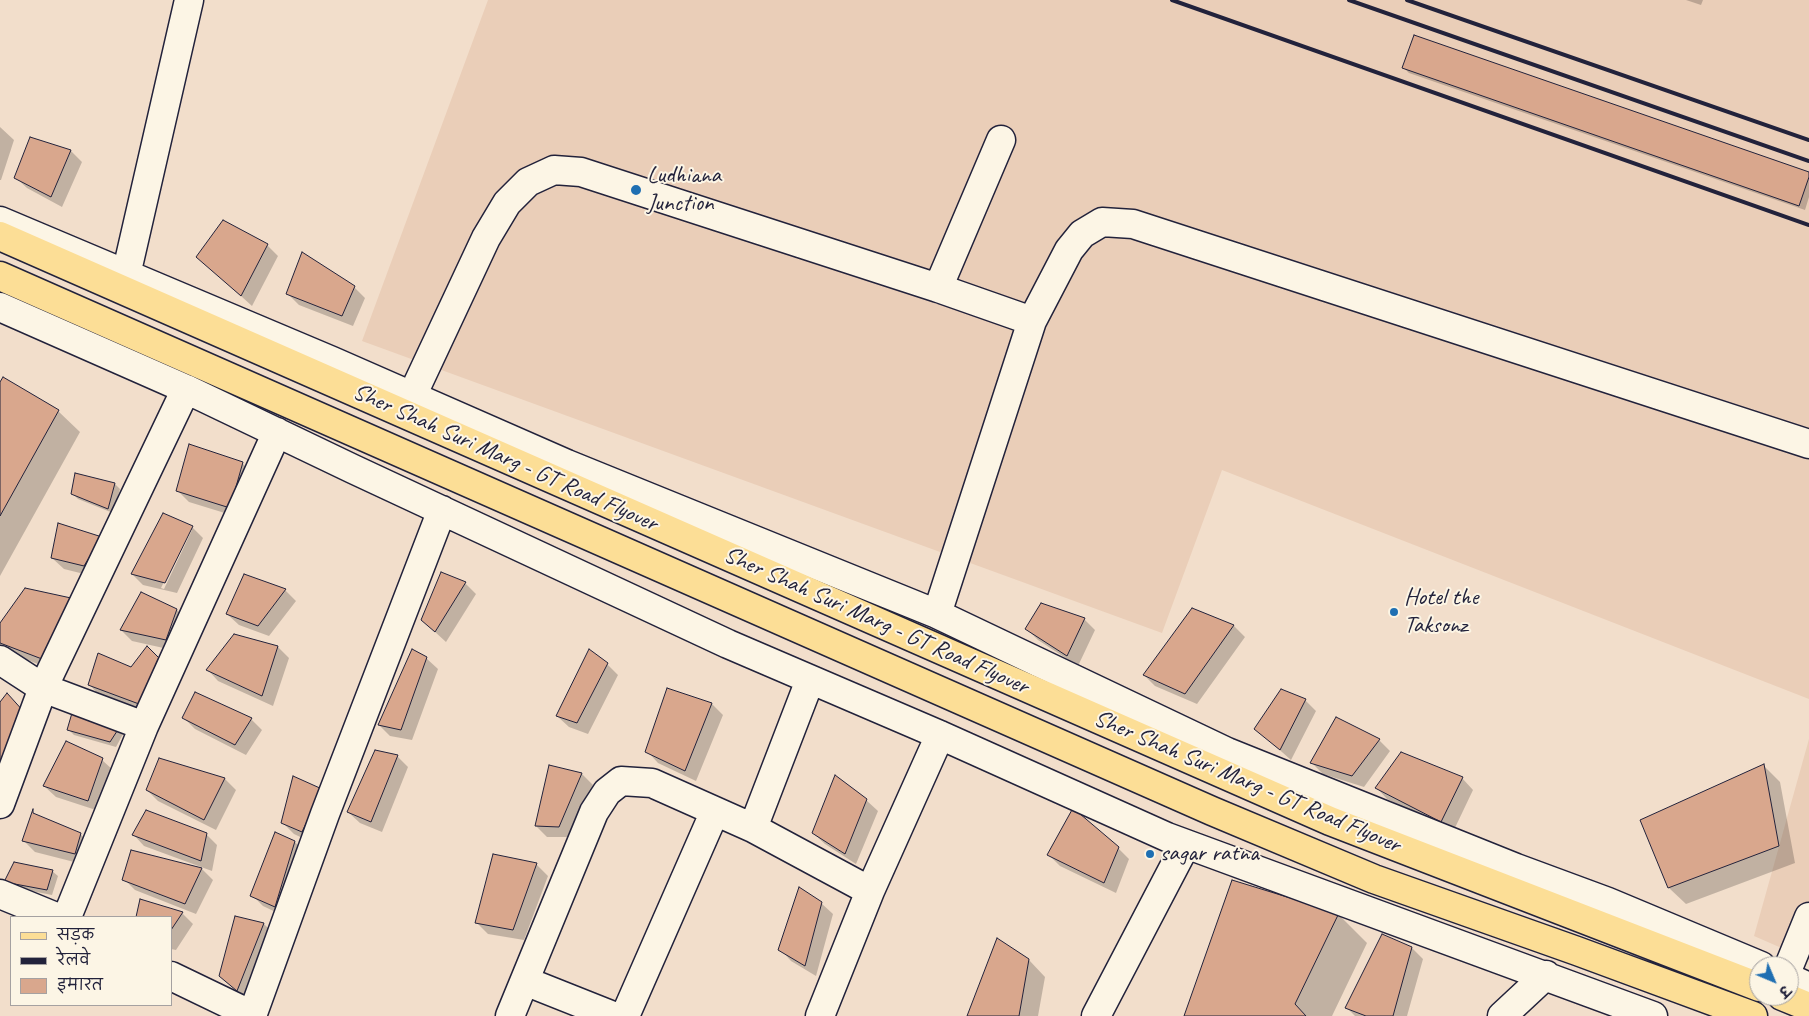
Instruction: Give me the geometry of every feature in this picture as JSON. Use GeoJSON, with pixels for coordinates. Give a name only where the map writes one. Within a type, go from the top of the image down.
{"type":"FeatureCollection","features":[{"type":"Feature","properties":{"kind":"main road","name":"Sher Shah Suri Marg - GT Road Flyover"},"geometry":{"type":"LineString","coordinates":[[0,236],[1330,821],[1749,983]]}},
{"type":"Feature","properties":{"kind":"main road","name":"Sher Shah Suri Marg - GT Road Flyover"},"geometry":{"type":"LineString","coordinates":[[0,276],[1185,799],[1356,872],[1753,1016]]}},
{"type":"Feature","properties":{"kind":"street"},"geometry":{"type":"LineString","coordinates":[[126,275],[189,0]]}},
{"type":"Feature","properties":{"kind":"street"},"geometry":{"type":"LineString","coordinates":[[938,288],[1001,140]]}},
{"type":"Feature","properties":{"kind":"street"},"geometry":{"type":"LineString","coordinates":[[412,396],[486,238],[508,203],[528,182],[554,170],[581,172],[938,288],[1032,321]]}},
{"type":"Feature","properties":{"kind":"street"},"geometry":{"type":"LineString","coordinates":[[0,221],[567,464],[937,614],[1227,752],[1516,868],[1608,902],[1749,961]]}},
{"type":"Feature","properties":{"kind":"street"},"geometry":{"type":"LineString","coordinates":[[937,614],[1032,321],[1069,250],[1082,234],[1102,222],[1133,224],[1809,444]]}},
{"type":"Feature","properties":{"kind":"street"},"geometry":{"type":"LineString","coordinates":[[0,307],[186,389],[719,640],[1186,844],[1653,1016]]}},
{"type":"Feature","properties":{"kind":"street"},"geometry":{"type":"LineString","coordinates":[[0,804],[43,688],[186,389]]}},
{"type":"Feature","properties":{"kind":"street"},"geometry":{"type":"LineString","coordinates":[[67,916],[144,726],[277,432]]}},
{"type":"Feature","properties":{"kind":"street"},"geometry":{"type":"LineString","coordinates":[[172,976],[252,1016],[325,814],[442,510]]}},
{"type":"Feature","properties":{"kind":"street"},"geometry":{"type":"LineString","coordinates":[[0,660],[43,688],[144,726]]}},
{"type":"Feature","properties":{"kind":"street"},"geometry":{"type":"LineString","coordinates":[[753,828],[810,680]]}},
{"type":"Feature","properties":{"kind":"street"},"geometry":{"type":"LineString","coordinates":[[820,1016],[870,891],[940,736]]}},
{"type":"Feature","properties":{"kind":"street"},"geometry":{"type":"LineString","coordinates":[[510,1016],[594,812],[607,792],[621,781],[652,783],[753,828],[870,891]]}},
{"type":"Feature","properties":{"kind":"street"},"geometry":{"type":"LineString","coordinates":[[625,1016],[715,811]]}},
{"type":"Feature","properties":{"kind":"street"},"geometry":{"type":"LineString","coordinates":[[1096,1016],[1186,844]]}},
{"type":"Feature","properties":{"kind":"street"},"geometry":{"type":"LineString","coordinates":[[0,894],[54,916]]}},
{"type":"Feature","properties":{"kind":"street"},"geometry":{"type":"LineString","coordinates":[[1793,956],[1809,916]]}},
{"type":"Feature","properties":{"kind":"street"},"geometry":{"type":"LineString","coordinates":[[1502,1016],[1546,975]]}},
{"type":"Feature","properties":{"kind":"street"},"geometry":{"type":"LineString","coordinates":[[525,981],[613,1016]]}},
{"type":"Feature","properties":{"kind":"shaded area"},"geometry":{"type":"Polygon","coordinates":[[[488,0],[1809,0],[1809,699],[1222,470],[1162,633],[362,341],[488,0]]]}},
{"type":"Feature","properties":{"kind":"shaded area"},"geometry":{"type":"Polygon","coordinates":[[[1809,739],[1809,960],[1754,936],[1809,739]]]}},
{"type":"Feature","properties":{"kind":"building"},"geometry":{"type":"Polygon","coordinates":[[[1414,35],[1809,172],[1799,206],[1402,68],[1414,35]]]}},
{"type":"Feature","properties":{"kind":"building"},"geometry":{"type":"Polygon","coordinates":[[[30,137],[71,150],[51,197],[14,178],[30,137]]]}},
{"type":"Feature","properties":{"kind":"building"},"geometry":{"type":"Polygon","coordinates":[[[223,220],[268,244],[241,296],[196,257],[223,220]]]}},
{"type":"Feature","properties":{"kind":"building"},"geometry":{"type":"Polygon","coordinates":[[[302,252],[355,286],[342,316],[286,294],[302,252]]]}},
{"type":"Feature","properties":{"kind":"building"},"geometry":{"type":"Polygon","coordinates":[[[3,377],[59,410],[0,516],[0,382],[3,377]]]}},
{"type":"Feature","properties":{"kind":"building"},"geometry":{"type":"Polygon","coordinates":[[[189,444],[243,462],[230,508],[176,491],[189,444]]]}},
{"type":"Feature","properties":{"kind":"building"},"geometry":{"type":"Polygon","coordinates":[[[75,473],[115,483],[108,509],[71,494],[75,473]]]}},
{"type":"Feature","properties":{"kind":"building"},"geometry":{"type":"Polygon","coordinates":[[[163,513],[193,526],[165,583],[131,574],[163,513]]]}},
{"type":"Feature","properties":{"kind":"building"},"geometry":{"type":"Polygon","coordinates":[[[58,523],[102,537],[84,566],[51,558],[58,523]]]}},
{"type":"Feature","properties":{"kind":"building"},"geometry":{"type":"Polygon","coordinates":[[[441,572],[466,582],[435,632],[421,620],[441,572]]]}},
{"type":"Feature","properties":{"kind":"building"},"geometry":{"type":"Polygon","coordinates":[[[244,574],[286,589],[258,626],[226,614],[244,574]]]}},
{"type":"Feature","properties":{"kind":"building"},"geometry":{"type":"Polygon","coordinates":[[[25,588],[71,598],[42,659],[0,643],[0,623],[25,588]]]}},
{"type":"Feature","properties":{"kind":"building"},"geometry":{"type":"Polygon","coordinates":[[[141,592],[177,609],[166,640],[120,630],[141,592]]]}},
{"type":"Feature","properties":{"kind":"building"},"geometry":{"type":"Polygon","coordinates":[[[1041,603],[1085,618],[1067,656],[1025,629],[1041,603]]]}},
{"type":"Feature","properties":{"kind":"building"},"geometry":{"type":"Polygon","coordinates":[[[1192,608],[1234,625],[1185,694],[1143,675],[1192,608]]]}},
{"type":"Feature","properties":{"kind":"building"},"geometry":{"type":"Polygon","coordinates":[[[234,634],[278,646],[262,696],[206,670],[234,634]]]}},
{"type":"Feature","properties":{"kind":"building"},"geometry":{"type":"Polygon","coordinates":[[[147,646],[159,658],[139,704],[88,685],[98,653],[131,667],[147,646]]]}},
{"type":"Feature","properties":{"kind":"building"},"geometry":{"type":"Polygon","coordinates":[[[412,649],[427,657],[401,730],[378,725],[412,649]]]}},
{"type":"Feature","properties":{"kind":"building"},"geometry":{"type":"Polygon","coordinates":[[[589,649],[608,663],[577,723],[556,716],[589,649]]]}},
{"type":"Feature","properties":{"kind":"building"},"geometry":{"type":"Polygon","coordinates":[[[667,688],[712,703],[685,771],[645,752],[667,688]]]}},
{"type":"Feature","properties":{"kind":"building"},"geometry":{"type":"Polygon","coordinates":[[[1281,689],[1306,699],[1280,750],[1254,729],[1281,689]]]}},
{"type":"Feature","properties":{"kind":"building"},"geometry":{"type":"Polygon","coordinates":[[[195,692],[252,718],[235,745],[182,718],[195,692]]]}},
{"type":"Feature","properties":{"kind":"building"},"geometry":{"type":"Polygon","coordinates":[[[7,693],[25,713],[0,761],[0,702],[7,693]]]}},
{"type":"Feature","properties":{"kind":"building"},"geometry":{"type":"Polygon","coordinates":[[[72,713],[119,728],[110,742],[67,730],[72,713]]]}},
{"type":"Feature","properties":{"kind":"building"},"geometry":{"type":"Polygon","coordinates":[[[1336,717],[1380,739],[1352,776],[1310,763],[1336,717]]]}},
{"type":"Feature","properties":{"kind":"building"},"geometry":{"type":"Polygon","coordinates":[[[66,741],[103,758],[88,801],[43,786],[66,741]]]}},
{"type":"Feature","properties":{"kind":"building"},"geometry":{"type":"Polygon","coordinates":[[[375,750],[398,755],[371,822],[347,812],[375,750]]]}},
{"type":"Feature","properties":{"kind":"building"},"geometry":{"type":"Polygon","coordinates":[[[1401,752],[1463,777],[1441,822],[1375,788],[1401,752]]]}},
{"type":"Feature","properties":{"kind":"building"},"geometry":{"type":"Polygon","coordinates":[[[159,758],[225,778],[204,820],[146,790],[159,758]]]}},
{"type":"Feature","properties":{"kind":"building"},"geometry":{"type":"Polygon","coordinates":[[[1764,764],[1779,846],[1668,888],[1640,820],[1764,764]]]}},
{"type":"Feature","properties":{"kind":"building"},"geometry":{"type":"Polygon","coordinates":[[[549,765],[582,773],[559,827],[535,826],[549,765]]]}},
{"type":"Feature","properties":{"kind":"building"},"geometry":{"type":"Polygon","coordinates":[[[835,775],[867,799],[845,854],[812,833],[835,775]]]}},
{"type":"Feature","properties":{"kind":"building"},"geometry":{"type":"Polygon","coordinates":[[[293,776],[322,789],[302,832],[281,823],[293,776]]]}},
{"type":"Feature","properties":{"kind":"building"},"geometry":{"type":"Polygon","coordinates":[[[1073,808],[1119,847],[1104,883],[1047,855],[1073,808]]]}},
{"type":"Feature","properties":{"kind":"building"},"geometry":{"type":"Polygon","coordinates":[[[33,809],[33,813],[81,833],[75,854],[22,841],[33,809]]]}},
{"type":"Feature","properties":{"kind":"building"},"geometry":{"type":"Polygon","coordinates":[[[146,810],[207,833],[201,861],[132,835],[146,810]]]}},
{"type":"Feature","properties":{"kind":"building"},"geometry":{"type":"Polygon","coordinates":[[[275,832],[295,841],[275,907],[250,896],[275,832]]]}},
{"type":"Feature","properties":{"kind":"building"},"geometry":{"type":"Polygon","coordinates":[[[131,850],[202,868],[185,904],[122,880],[131,850]]]}},
{"type":"Feature","properties":{"kind":"building"},"geometry":{"type":"Polygon","coordinates":[[[493,854],[537,863],[513,930],[475,923],[493,854]]]}},
{"type":"Feature","properties":{"kind":"building"},"geometry":{"type":"Polygon","coordinates":[[[14,862],[53,870],[47,890],[4,882],[14,862]]]}},
{"type":"Feature","properties":{"kind":"building"},"geometry":{"type":"Polygon","coordinates":[[[1232,880],[1339,913],[1295,1004],[1306,1016],[1184,1016],[1232,880]]]}},
{"type":"Feature","properties":{"kind":"building"},"geometry":{"type":"Polygon","coordinates":[[[799,887],[822,902],[805,966],[778,950],[799,887]]]}},
{"type":"Feature","properties":{"kind":"building"},"geometry":{"type":"Polygon","coordinates":[[[140,899],[183,912],[172,928],[172,916],[136,916],[140,899]]]}},
{"type":"Feature","properties":{"kind":"building"},"geometry":{"type":"Polygon","coordinates":[[[235,916],[264,923],[237,991],[219,976],[235,916]]]}},
{"type":"Feature","properties":{"kind":"building"},"geometry":{"type":"Polygon","coordinates":[[[1382,934],[1412,947],[1393,1016],[1366,1016],[1345,1008],[1382,934]]]}},
{"type":"Feature","properties":{"kind":"building"},"geometry":{"type":"Polygon","coordinates":[[[997,938],[1029,959],[1019,1016],[967,1016],[997,938]]]}},
{"type":"Feature","properties":{"kind":"railway"},"geometry":{"type":"LineString","coordinates":[[1172,0],[1809,225]]}},
{"type":"Feature","properties":{"kind":"railway"},"geometry":{"type":"LineString","coordinates":[[1349,0],[1809,161]]}},
{"type":"Feature","properties":{"kind":"railway"},"geometry":{"type":"LineString","coordinates":[[1407,0],[1809,140]]}},
{"type":"Feature","properties":{"kind":"place","name":"Ludhiana Junction"},"geometry":{"type":"Point","coordinates":[636,190]}},
{"type":"Feature","properties":{"kind":"place","name":"Hotel the Taksonz"},"geometry":{"type":"Point","coordinates":[1394,612]}},
{"type":"Feature","properties":{"kind":"place","name":"sagar ratna"},"geometry":{"type":"Point","coordinates":[1150,854]}}]}
